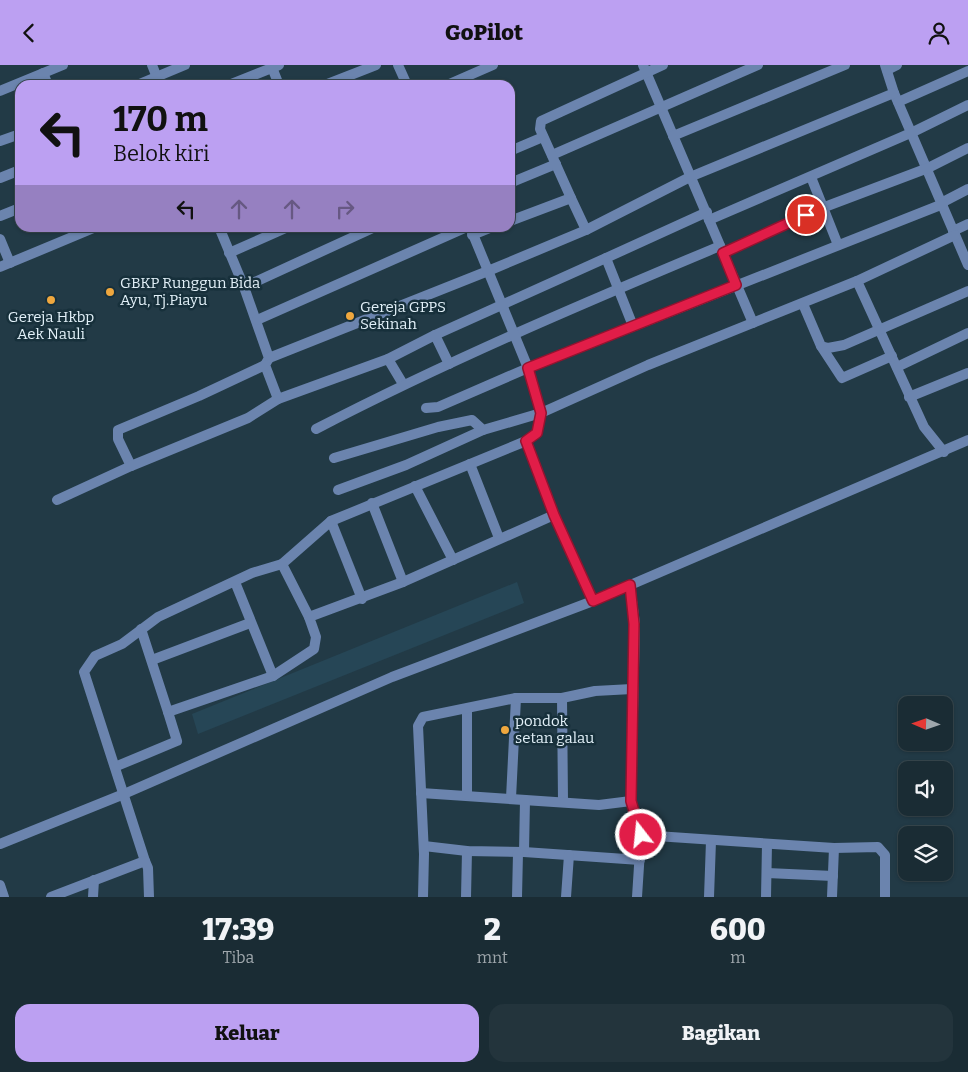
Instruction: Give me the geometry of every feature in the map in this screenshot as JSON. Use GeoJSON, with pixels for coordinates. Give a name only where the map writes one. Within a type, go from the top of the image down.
{"type":"FeatureCollection","features":[{"type":"Feature","properties":{"kind":"street"},"geometry":{"type":"LineString","coordinates":[[26,80],[62,65]]}},
{"type":"Feature","properties":{"kind":"street"},"geometry":{"type":"LineString","coordinates":[[152,65],[159,80]]}},
{"type":"Feature","properties":{"kind":"street"},"geometry":{"type":"LineString","coordinates":[[161,80],[185,65]]}},
{"type":"Feature","properties":{"kind":"street"},"geometry":{"type":"LineString","coordinates":[[338,80],[376,65]]}},
{"type":"Feature","properties":{"kind":"street"},"geometry":{"type":"LineString","coordinates":[[398,65],[405,80]]}},
{"type":"Feature","properties":{"kind":"street"},"geometry":{"type":"LineString","coordinates":[[458,80],[493,65]]}},
{"type":"Feature","properties":{"kind":"street"},"geometry":{"type":"LineString","coordinates":[[586,230],[543,137],[540,129],[541,121],[644,69],[663,65]]}},
{"type":"Feature","properties":{"kind":"street"},"geometry":{"type":"LineString","coordinates":[[515,180],[660,106],[758,65]]}},
{"type":"Feature","properties":{"kind":"street"},"geometry":{"type":"LineString","coordinates":[[673,136],[845,65]]}},
{"type":"Feature","properties":{"kind":"street"},"geometry":{"type":"LineString","coordinates":[[897,65],[886,67],[896,97],[968,264]]}},
{"type":"Feature","properties":{"kind":"street"},"geometry":{"type":"LineString","coordinates":[[241,80],[274,66],[278,80]]}},
{"type":"Feature","properties":{"kind":"street"},"geometry":{"type":"LineString","coordinates":[[644,69],[753,323]]}},
{"type":"Feature","properties":{"kind":"street"},"geometry":{"type":"LineString","coordinates":[[131,466],[118,439],[118,430],[199,397],[267,361],[586,230],[690,177],[968,71]]}},
{"type":"Feature","properties":{"kind":"street"},"geometry":{"type":"LineString","coordinates":[[43,73],[46,80]]}},
{"type":"Feature","properties":{"kind":"street"},"geometry":{"type":"LineString","coordinates":[[0,91],[15,85]]}},
{"type":"Feature","properties":{"kind":"street"},"geometry":{"type":"LineString","coordinates":[[57,500],[131,466],[248,418],[278,399],[388,359],[435,335],[606,258],[708,216],[811,177],[968,105]]}},
{"type":"Feature","properties":{"kind":"street"},"geometry":{"type":"LineString","coordinates":[[0,141],[15,135]]}},
{"type":"Feature","properties":{"kind":"street"},"geometry":{"type":"LineString","coordinates":[[515,149],[543,137]]}},
{"type":"Feature","properties":{"kind":"street"},"geometry":{"type":"LineString","coordinates":[[316,429],[403,384],[515,336],[619,288],[722,250],[822,208],[928,168],[968,148]]}},
{"type":"Feature","properties":{"kind":"street"},"geometry":{"type":"LineString","coordinates":[[0,178],[15,172]]}},
{"type":"Feature","properties":{"kind":"street"},"geometry":{"type":"LineString","coordinates":[[811,177],[838,245]]}},
{"type":"Feature","properties":{"kind":"street"},"geometry":{"type":"LineString","coordinates":[[426,408],[438,407],[528,368],[943,203],[968,189]]}},
{"type":"Feature","properties":{"kind":"street"},"geometry":{"type":"LineString","coordinates":[[515,219],[571,198]]}},
{"type":"Feature","properties":{"kind":"street"},"geometry":{"type":"LineString","coordinates":[[0,216],[15,210]]}},
{"type":"Feature","properties":{"kind":"street"},"geometry":{"type":"LineString","coordinates":[[338,490],[422,459],[483,430],[541,413],[648,365],[857,281],[954,233],[968,224]]}},
{"type":"Feature","properties":{"kind":"street"},"geometry":{"type":"LineString","coordinates":[[0,267],[84,232]]}},
{"type":"Feature","properties":{"kind":"street"},"geometry":{"type":"LineString","coordinates":[[221,232],[257,320],[278,399]]}},
{"type":"Feature","properties":{"kind":"street"},"geometry":{"type":"LineString","coordinates":[[229,253],[277,232]]}},
{"type":"Feature","properties":{"kind":"street"},"geometry":{"type":"LineString","coordinates":[[244,287],[364,232]]}},
{"type":"Feature","properties":{"kind":"street"},"geometry":{"type":"LineString","coordinates":[[257,320],[465,232]]}},
{"type":"Feature","properties":{"kind":"street"},"geometry":{"type":"LineString","coordinates":[[148,897],[148,868],[117,766],[84,672],[95,656],[122,644],[158,617],[252,573],[282,564],[331,521],[526,441],[537,433],[541,413],[528,368],[471,232]]}},
{"type":"Feature","properties":{"kind":"street"},"geometry":{"type":"LineString","coordinates":[[0,239],[10,263]]}},
{"type":"Feature","properties":{"kind":"street"},"geometry":{"type":"LineString","coordinates":[[606,258],[633,326]]}},
{"type":"Feature","properties":{"kind":"street"},"geometry":{"type":"LineString","coordinates":[[857,281],[881,329],[909,397],[924,427],[944,452]]}},
{"type":"Feature","properties":{"kind":"street"},"geometry":{"type":"LineString","coordinates":[[821,346],[828,348],[844,345],[968,291]]}},
{"type":"Feature","properties":{"kind":"street"},"geometry":{"type":"LineString","coordinates":[[803,303],[821,346],[842,378],[892,356]]}},
{"type":"Feature","properties":{"kind":"street"},"geometry":{"type":"LineString","coordinates":[[897,367],[968,333]]}},
{"type":"Feature","properties":{"kind":"street"},"geometry":{"type":"LineString","coordinates":[[435,335],[449,364]]}},
{"type":"Feature","properties":{"kind":"street"},"geometry":{"type":"LineString","coordinates":[[388,359],[403,384]]}},
{"type":"Feature","properties":{"kind":"street"},"geometry":{"type":"LineString","coordinates":[[909,397],[968,373]]}},
{"type":"Feature","properties":{"kind":"street"},"geometry":{"type":"LineString","coordinates":[[334,458],[438,427],[472,421],[483,430]]}},
{"type":"Feature","properties":{"kind":"street"},"geometry":{"type":"LineString","coordinates":[[0,844],[124,794],[392,677],[593,601],[944,452],[968,440]]}},
{"type":"Feature","properties":{"kind":"street"},"geometry":{"type":"LineString","coordinates":[[526,441],[554,515],[593,601]]}},
{"type":"Feature","properties":{"kind":"street"},"geometry":{"type":"LineString","coordinates":[[470,464],[499,538]]}},
{"type":"Feature","properties":{"kind":"street"},"geometry":{"type":"LineString","coordinates":[[415,486],[453,560]]}},
{"type":"Feature","properties":{"kind":"street"},"geometry":{"type":"LineString","coordinates":[[372,503],[403,582]]}},
{"type":"Feature","properties":{"kind":"street"},"geometry":{"type":"LineString","coordinates":[[309,617],[362,599],[403,582],[554,515]]}},
{"type":"Feature","properties":{"kind":"street"},"geometry":{"type":"LineString","coordinates":[[331,521],[362,599]]}},
{"type":"Feature","properties":{"kind":"street"},"geometry":{"type":"LineString","coordinates":[[168,712],[273,676],[314,649],[316,637],[309,617],[282,564]]}},
{"type":"Feature","properties":{"kind":"street"},"geometry":{"type":"LineString","coordinates":[[235,582],[273,676]]}},
{"type":"Feature","properties":{"kind":"street"},"geometry":{"type":"LineString","coordinates":[[630,585],[634,624],[631,801],[641,835],[637,897]]}},
{"type":"Feature","properties":{"kind":"street"},"geometry":{"type":"LineString","coordinates":[[152,660],[250,623]]}},
{"type":"Feature","properties":{"kind":"street"},"geometry":{"type":"LineString","coordinates":[[117,766],[177,741],[141,629]]}},
{"type":"Feature","properties":{"kind":"street"},"geometry":{"type":"LineString","coordinates":[[423,897],[424,846],[418,726],[423,717],[516,698],[562,698],[595,691],[632,689]]}},
{"type":"Feature","properties":{"kind":"street"},"geometry":{"type":"LineString","coordinates":[[511,798],[516,698]]}},
{"type":"Feature","properties":{"kind":"street"},"geometry":{"type":"LineString","coordinates":[[562,698],[562,801]]}},
{"type":"Feature","properties":{"kind":"street"},"geometry":{"type":"LineString","coordinates":[[467,709],[467,795]]}},
{"type":"Feature","properties":{"kind":"street"},"geometry":{"type":"LineString","coordinates":[[422,793],[599,805],[631,801]]}},
{"type":"Feature","properties":{"kind":"street"},"geometry":{"type":"LineString","coordinates":[[517,897],[525,800]]}},
{"type":"Feature","properties":{"kind":"street"},"geometry":{"type":"LineString","coordinates":[[641,835],[711,841],[882,849],[886,855],[884,897]]}},
{"type":"Feature","properties":{"kind":"street"},"geometry":{"type":"LineString","coordinates":[[709,897],[711,841]]}},
{"type":"Feature","properties":{"kind":"street"},"geometry":{"type":"LineString","coordinates":[[766,897],[767,844]]}},
{"type":"Feature","properties":{"kind":"street"},"geometry":{"type":"LineString","coordinates":[[424,846],[467,851],[640,860]]}},
{"type":"Feature","properties":{"kind":"street"},"geometry":{"type":"LineString","coordinates":[[832,897],[834,848]]}},
{"type":"Feature","properties":{"kind":"street"},"geometry":{"type":"LineString","coordinates":[[466,897],[467,851]]}},
{"type":"Feature","properties":{"kind":"street"},"geometry":{"type":"LineString","coordinates":[[566,897],[569,855]]}},
{"type":"Feature","properties":{"kind":"street"},"geometry":{"type":"LineString","coordinates":[[51,897],[145,861]]}},
{"type":"Feature","properties":{"kind":"street"},"geometry":{"type":"LineString","coordinates":[[767,873],[833,875]]}},
{"type":"Feature","properties":{"kind":"street"},"geometry":{"type":"LineString","coordinates":[[94,880],[94,897]]}},
{"type":"Feature","properties":{"kind":"street"},"geometry":{"type":"LineString","coordinates":[[0,885],[4,897]]}},
{"type":"Feature","properties":{"kind":"shaded area"},"geometry":{"type":"Polygon","coordinates":[[[517,582],[524,603],[198,734],[192,714],[517,582]]]}},
{"type":"Feature","properties":{"kind":"place","name":"GBKP Runggun Bida Ayu, Tj.Piayu"},"geometry":{"type":"Point","coordinates":[110,292]}},
{"type":"Feature","properties":{"kind":"place","name":"Gereja Hkbp Aek Nauli"},"geometry":{"type":"Point","coordinates":[51,300]}},
{"type":"Feature","properties":{"kind":"place","name":"Gereja GPPS Sekinah"},"geometry":{"type":"Point","coordinates":[350,316]}},
{"type":"Feature","properties":{"kind":"place","name":"pondok setan galau"},"geometry":{"type":"Point","coordinates":[505,730]}},
{"type":"Feature","properties":{"kind":"route"},"geometry":{"type":"LineString","coordinates":[[641,835],[631,801],[634,624],[630,585],[593,601],[554,515],[526,441],[537,433],[541,413],[528,368],[736,285],[723,253],[806,215]]}}]}
